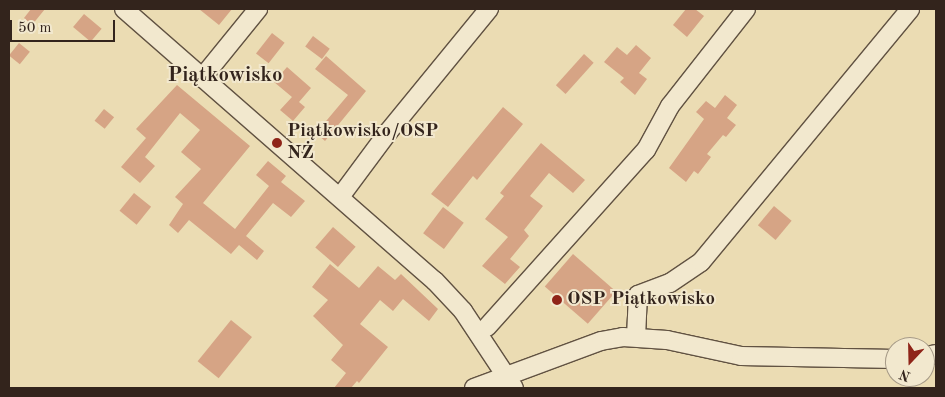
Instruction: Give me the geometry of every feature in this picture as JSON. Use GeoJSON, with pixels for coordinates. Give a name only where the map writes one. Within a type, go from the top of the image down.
{"type":"FeatureCollection","features":[{"type":"Feature","properties":{"kind":"street"},"geometry":{"type":"LineString","coordinates":[[124,9],[340,197],[449,295],[474,326],[510,382]]}},
{"type":"Feature","properties":{"kind":"street"},"geometry":{"type":"LineString","coordinates":[[202,78],[258,9]]}},
{"type":"Feature","properties":{"kind":"street"},"geometry":{"type":"LineString","coordinates":[[340,197],[389,131],[489,9]]}},
{"type":"Feature","properties":{"kind":"street"},"geometry":{"type":"LineString","coordinates":[[487,327],[646,150],[670,106],[746,9]]}},
{"type":"Feature","properties":{"kind":"street"},"geometry":{"type":"LineString","coordinates":[[636,337],[638,294],[670,284],[702,262],[910,9]]}},
{"type":"Feature","properties":{"kind":"street"},"geometry":{"type":"LineString","coordinates":[[474,388],[510,382],[602,341],[636,337],[667,340],[741,356],[885,359]]}},
{"type":"Feature","properties":{"kind":"building"},"geometry":{"type":"Polygon","coordinates":[[[31,9],[45,9],[32,25],[24,18],[31,9]]]}},
{"type":"Feature","properties":{"kind":"building"},"geometry":{"type":"Polygon","coordinates":[[[199,9],[232,9],[219,25],[199,9]]]}},
{"type":"Feature","properties":{"kind":"building"},"geometry":{"type":"Polygon","coordinates":[[[686,9],[695,9],[704,16],[687,37],[673,25],[686,9]]]}},
{"type":"Feature","properties":{"kind":"building"},"geometry":{"type":"Polygon","coordinates":[[[84,14],[102,29],[91,42],[73,27],[84,14]]]}},
{"type":"Feature","properties":{"kind":"building"},"geometry":{"type":"Polygon","coordinates":[[[272,33],[285,43],[269,63],[256,53],[272,33]]]}},
{"type":"Feature","properties":{"kind":"building"},"geometry":{"type":"Polygon","coordinates":[[[313,36],[330,49],[322,59],[305,46],[313,36]]]}},
{"type":"Feature","properties":{"kind":"building"},"geometry":{"type":"Polygon","coordinates":[[[19,43],[30,52],[20,64],[9,55],[19,43]]]}},
{"type":"Feature","properties":{"kind":"building"},"geometry":{"type":"Polygon","coordinates":[[[636,45],[651,58],[639,73],[647,79],[635,95],[620,82],[624,78],[604,62],[617,47],[627,55],[636,45]]]}},
{"type":"Feature","properties":{"kind":"building"},"geometry":{"type":"Polygon","coordinates":[[[584,54],[594,63],[566,94],[556,85],[584,54]]]}},
{"type":"Feature","properties":{"kind":"building"},"geometry":{"type":"Polygon","coordinates":[[[326,56],[366,91],[325,141],[316,133],[348,95],[315,69],[326,56]]]}},
{"type":"Feature","properties":{"kind":"building"},"geometry":{"type":"Polygon","coordinates":[[[287,67],[311,88],[299,102],[305,107],[293,121],[280,110],[292,97],[274,82],[287,67]]]}},
{"type":"Feature","properties":{"kind":"building"},"geometry":{"type":"Polygon","coordinates":[[[177,85],[250,146],[203,203],[235,229],[269,186],[256,175],[268,161],[286,176],[281,182],[305,201],[291,217],[273,203],[246,236],[264,251],[257,260],[239,245],[231,254],[189,220],[178,233],[169,225],[183,204],[175,197],[201,169],[181,152],[200,130],[180,113],[145,157],[155,166],[140,183],[121,167],[146,138],[136,129],[177,85]]]}},
{"type":"Feature","properties":{"kind":"building"},"geometry":{"type":"Polygon","coordinates":[[[725,95],[737,105],[727,118],[736,125],[726,137],[723,135],[707,154],[711,157],[698,174],[694,171],[686,182],[669,168],[704,119],[696,112],[706,101],[715,108],[725,95]]]}},
{"type":"Feature","properties":{"kind":"building"},"geometry":{"type":"Polygon","coordinates":[[[503,107],[523,124],[477,180],[473,176],[448,207],[431,194],[503,107]]]}},
{"type":"Feature","properties":{"kind":"building"},"geometry":{"type":"Polygon","coordinates":[[[104,109],[114,117],[105,129],[95,121],[104,109]]]}},
{"type":"Feature","properties":{"kind":"building"},"geometry":{"type":"Polygon","coordinates":[[[541,143],[585,180],[573,193],[549,173],[530,196],[543,206],[524,230],[529,236],[510,259],[520,267],[505,284],[482,266],[508,237],[485,219],[504,196],[500,193],[541,143]]]}},
{"type":"Feature","properties":{"kind":"building"},"geometry":{"type":"Polygon","coordinates":[[[134,193],[151,207],[137,225],[120,211],[134,193]]]}},
{"type":"Feature","properties":{"kind":"building"},"geometry":{"type":"Polygon","coordinates":[[[774,206],[792,221],[776,240],[758,225],[774,206]]]}},
{"type":"Feature","properties":{"kind":"building"},"geometry":{"type":"Polygon","coordinates":[[[443,207],[464,223],[444,249],[423,233],[443,207]]]}},
{"type":"Feature","properties":{"kind":"building"},"geometry":{"type":"Polygon","coordinates":[[[333,227],[356,247],[338,267],[315,247],[333,227]]]}},
{"type":"Feature","properties":{"kind":"building"},"geometry":{"type":"Polygon","coordinates":[[[573,254],[616,291],[588,324],[545,286],[573,254]]]}},
{"type":"Feature","properties":{"kind":"building"},"geometry":{"type":"Polygon","coordinates":[[[330,264],[359,288],[378,266],[395,280],[401,274],[438,309],[429,321],[403,299],[393,311],[380,300],[360,324],[388,347],[359,383],[357,381],[351,388],[334,388],[346,373],[331,360],[343,345],[313,316],[328,300],[312,287],[330,264]]]}},
{"type":"Feature","properties":{"kind":"building"},"geometry":{"type":"Polygon","coordinates":[[[231,320],[252,337],[219,378],[198,361],[231,320]]]}},
{"type":"Feature","properties":{"kind":"place","name":"Piątkowisko/OSP NŻ"},"geometry":{"type":"Point","coordinates":[277,143]}},
{"type":"Feature","properties":{"kind":"place","name":"OSP Piątkowisko"},"geometry":{"type":"Point","coordinates":[557,300]}},
{"type":"Feature","properties":{"kind":"district","name":"Piątkowisko"},"geometry":{"type":"Point","coordinates":[225,76]}}]}
